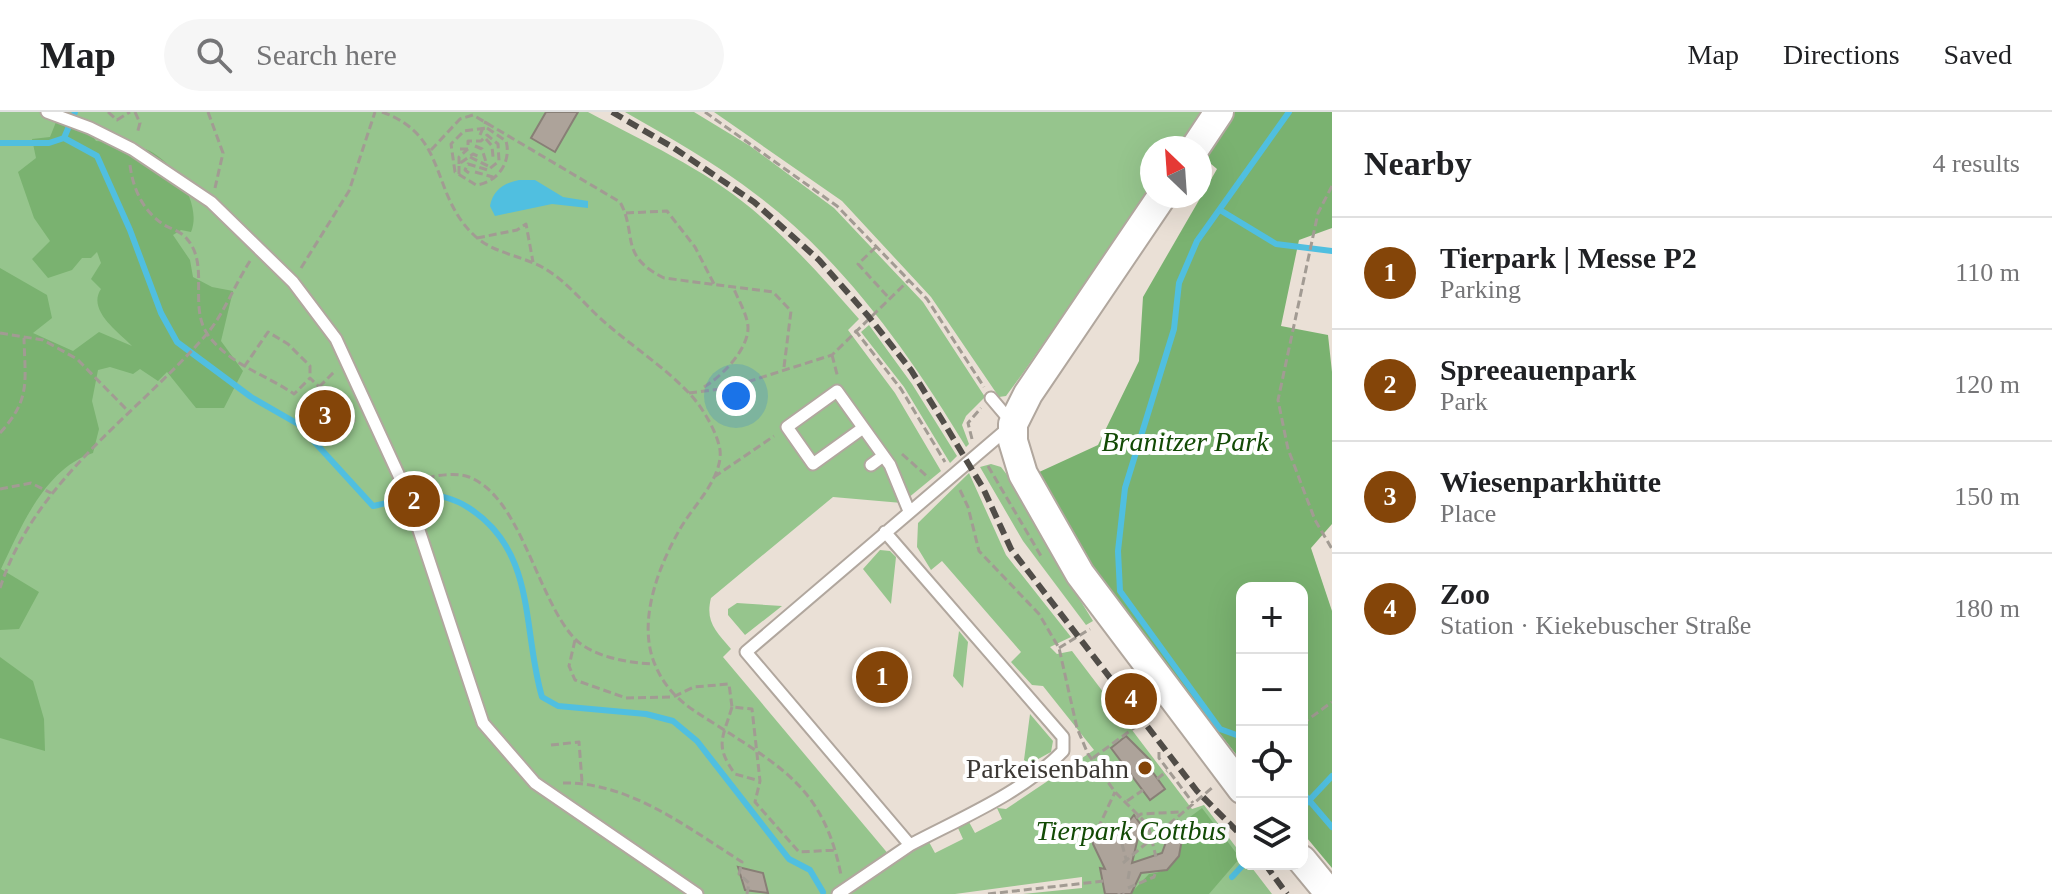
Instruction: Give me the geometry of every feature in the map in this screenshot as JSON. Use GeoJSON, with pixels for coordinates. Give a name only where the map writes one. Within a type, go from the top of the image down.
{"type":"FeatureCollection","features":[{"type":"Feature","properties":{"kind":"street"},"geometry":{"type":"LineString","coordinates":[[1203,136],[1219,112]]}},
{"type":"Feature","properties":{"kind":"street"},"geometry":{"type":"LineString","coordinates":[[1154,208],[1028,394],[1013,424],[1013,441],[1023,474],[1080,574],[1231,786]]}},
{"type":"Feature","properties":{"kind":"street"},"geometry":{"type":"LineString","coordinates":[[1308,867],[1330,894]]}},
{"type":"Feature","properties":{"kind":"lane"},"geometry":{"type":"LineString","coordinates":[[47,112],[87,126],[132,149],[211,202],[293,282],[346,359],[404,486],[483,723],[535,783],[697,894]]}},
{"type":"Feature","properties":{"kind":"lane"},"geometry":{"type":"LineString","coordinates":[[863,428],[813,464],[787,427],[837,391],[863,428],[886,453],[909,511]]}},
{"type":"Feature","properties":{"kind":"lane"},"geometry":{"type":"LineString","coordinates":[[910,845],[746,652],[1013,424],[991,398]]}},
{"type":"Feature","properties":{"kind":"lane"},"geometry":{"type":"LineString","coordinates":[[871,465],[886,453]]}},
{"type":"Feature","properties":{"kind":"lane"},"geometry":{"type":"LineString","coordinates":[[841,892],[910,845],[992,802],[1052,763],[1063,751],[1063,737],[885,532]]}},
{"type":"Feature","properties":{"kind":"path"},"geometry":{"type":"LineString","coordinates":[[108,112],[117,120],[132,112],[140,123],[130,167],[134,185],[149,216],[187,237],[194,252],[199,280],[199,311],[207,334],[244,367],[294,394],[310,378],[310,366],[288,344],[268,332],[244,367]]}},
{"type":"Feature","properties":{"kind":"path"},"geometry":{"type":"LineString","coordinates":[[208,112],[223,153],[211,202]]}},
{"type":"Feature","properties":{"kind":"path"},"geometry":{"type":"LineString","coordinates":[[293,282],[349,191],[375,112]]}},
{"type":"Feature","properties":{"kind":"path"},"geometry":{"type":"LineString","coordinates":[[382,112],[404,120],[431,150],[444,192],[457,216],[477,238],[551,272],[689,393],[712,427],[720,451],[714,477],[680,529],[657,580],[649,626],[654,664],[673,697],[794,777],[811,796],[836,850],[841,892]]}},
{"type":"Feature","properties":{"kind":"path"},"geometry":{"type":"LineString","coordinates":[[705,112],[837,206],[909,280],[956,340],[991,398],[968,423],[979,451]]}},
{"type":"Feature","properties":{"kind":"path"},"geometry":{"type":"LineString","coordinates":[[431,150],[460,119],[473,115],[486,120],[620,202],[626,213],[629,243],[650,271],[664,278],[773,292],[791,311],[784,367]]}},
{"type":"Feature","properties":{"kind":"path"},"geometry":{"type":"LineString","coordinates":[[486,120],[482,149],[490,167]]}},
{"type":"Feature","properties":{"kind":"path"},"geometry":{"type":"LineString","coordinates":[[484,129],[496,133],[508,147],[507,164],[482,184],[471,183],[458,175],[452,166],[451,144],[464,131],[484,129]]}},
{"type":"Feature","properties":{"kind":"path"},"geometry":{"type":"LineString","coordinates":[[458,175],[459,157],[468,149],[464,131]]}},
{"type":"Feature","properties":{"kind":"path"},"geometry":{"type":"LineString","coordinates":[[474,144],[487,135],[495,140],[500,150],[499,161],[490,167],[475,170]]}},
{"type":"Feature","properties":{"kind":"path"},"geometry":{"type":"LineString","coordinates":[[483,137],[492,146],[493,157]]}},
{"type":"Feature","properties":{"kind":"path"},"geometry":{"type":"LineString","coordinates":[[468,141],[482,149]]}},
{"type":"Feature","properties":{"kind":"path"},"geometry":{"type":"LineString","coordinates":[[460,149],[468,149]]}},
{"type":"Feature","properties":{"kind":"path"},"geometry":{"type":"LineString","coordinates":[[459,164],[478,156]]}},
{"type":"Feature","properties":{"kind":"path"},"geometry":{"type":"LineString","coordinates":[[470,157],[477,163],[486,162]]}},
{"type":"Feature","properties":{"kind":"path"},"geometry":{"type":"LineString","coordinates":[[469,173],[465,171],[467,165],[493,177]]}},
{"type":"Feature","properties":{"kind":"path"},"geometry":{"type":"LineString","coordinates":[[471,183],[475,170]]}},
{"type":"Feature","properties":{"kind":"path"},"geometry":{"type":"LineString","coordinates":[[1332,186],[1318,213],[1278,400],[1288,449],[1315,520],[1332,549]]}},
{"type":"Feature","properties":{"kind":"path"},"geometry":{"type":"LineString","coordinates":[[626,213],[667,211],[695,247],[715,285]]}},
{"type":"Feature","properties":{"kind":"path"},"geometry":{"type":"LineString","coordinates":[[477,238],[517,230],[526,224],[533,262]]}},
{"type":"Feature","properties":{"kind":"path"},"geometry":{"type":"LineString","coordinates":[[877,246],[858,264],[889,298]]}},
{"type":"Feature","properties":{"kind":"path"},"geometry":{"type":"LineString","coordinates":[[0,588],[16,548],[51,493],[207,334],[258,249]]}},
{"type":"Feature","properties":{"kind":"path"},"geometry":{"type":"LineString","coordinates":[[701,389],[728,388],[784,367],[832,355],[909,280]]}},
{"type":"Feature","properties":{"kind":"path"},"geometry":{"type":"LineString","coordinates":[[689,393],[717,380],[747,335],[749,326],[732,286]]}},
{"type":"Feature","properties":{"kind":"path"},"geometry":{"type":"LineString","coordinates":[[855,330],[901,389],[952,474],[968,507],[979,551],[1039,614],[1059,648],[1077,728],[1092,759],[1115,792],[1141,814],[1148,825],[1156,857]]}},
{"type":"Feature","properties":{"kind":"path"},"geometry":{"type":"LineString","coordinates":[[0,333],[43,340],[77,359],[129,412]]}},
{"type":"Feature","properties":{"kind":"path"},"geometry":{"type":"LineString","coordinates":[[0,433],[18,413],[26,394],[24,337]]}},
{"type":"Feature","properties":{"kind":"path"},"geometry":{"type":"LineString","coordinates":[[832,355],[837,391]]}},
{"type":"Feature","properties":{"kind":"path"},"geometry":{"type":"LineString","coordinates":[[319,387],[346,359]]}},
{"type":"Feature","properties":{"kind":"path"},"geometry":{"type":"LineString","coordinates":[[310,378],[354,421],[340,433]]}},
{"type":"Feature","properties":{"kind":"path"},"geometry":{"type":"LineString","coordinates":[[714,477],[787,427]]}},
{"type":"Feature","properties":{"kind":"path"},"geometry":{"type":"LineString","coordinates":[[886,453],[904,455],[938,486]]}},
{"type":"Feature","properties":{"kind":"path"},"geometry":{"type":"LineString","coordinates":[[404,486],[444,474],[470,477],[502,503],[551,604],[575,640],[630,663],[654,664]]}},
{"type":"Feature","properties":{"kind":"path"},"geometry":{"type":"LineString","coordinates":[[0,489],[31,483],[51,493]]}},
{"type":"Feature","properties":{"kind":"path"},"geometry":{"type":"LineString","coordinates":[[1059,648],[1090,629]]}},
{"type":"Feature","properties":{"kind":"path"},"geometry":{"type":"LineString","coordinates":[[575,640],[569,666],[575,680],[626,698],[673,697],[694,687],[729,684],[732,707],[720,744],[735,774],[760,781]]}},
{"type":"Feature","properties":{"kind":"path"},"geometry":{"type":"LineString","coordinates":[[1308,720],[1332,702]]}},
{"type":"Feature","properties":{"kind":"path"},"geometry":{"type":"LineString","coordinates":[[732,707],[752,709],[760,781],[755,802],[799,852],[836,850]]}},
{"type":"Feature","properties":{"kind":"path"},"geometry":{"type":"LineString","coordinates":[[1092,759],[1138,725]]}},
{"type":"Feature","properties":{"kind":"path"},"geometry":{"type":"LineString","coordinates":[[551,745],[579,742],[582,782]]}},
{"type":"Feature","properties":{"kind":"path"},"geometry":{"type":"LineString","coordinates":[[1159,752],[1159,758],[1193,803]]}},
{"type":"Feature","properties":{"kind":"path"},"geometry":{"type":"LineString","coordinates":[[1157,779],[1168,771]]}},
{"type":"Feature","properties":{"kind":"path"},"geometry":{"type":"LineString","coordinates":[[535,783],[582,782],[622,792],[742,862],[739,874],[749,883],[747,894]]}},
{"type":"Feature","properties":{"kind":"path"},"geometry":{"type":"LineString","coordinates":[[1122,844],[1126,862],[1193,803],[1231,786]]}},
{"type":"Feature","properties":{"kind":"path"},"geometry":{"type":"LineString","coordinates":[[1127,801],[1143,790]]}},
{"type":"Feature","properties":{"kind":"path"},"geometry":{"type":"LineString","coordinates":[[1115,792],[1100,824],[1105,835],[1118,837]]}},
{"type":"Feature","properties":{"kind":"path"},"geometry":{"type":"LineString","coordinates":[[1136,818],[1141,814],[1182,812]]}},
{"type":"Feature","properties":{"kind":"path"},"geometry":{"type":"LineString","coordinates":[[1128,879],[1130,868]]}},
{"type":"Feature","properties":{"kind":"path"},"geometry":{"type":"LineString","coordinates":[[1128,888],[1155,874]]}},
{"type":"Feature","properties":{"kind":"path"},"geometry":{"type":"LineString","coordinates":[[988,894],[1104,881]]}},
{"type":"Feature","properties":{"kind":"green space","name":"Tierpark Cottbus"},"geometry":{"type":"Polygon","coordinates":[[[0,112],[588,112],[694,168],[752,209],[807,262],[859,319],[848,330],[895,393],[941,471],[902,503],[833,497],[711,598],[709,614],[716,631],[731,649],[723,657],[895,862],[929,842],[935,853],[963,839],[958,828],[969,822],[975,833],[1002,819],[997,808],[1006,809],[1094,750],[1043,686],[1032,685],[1011,662],[1021,652],[942,561],[931,570],[917,547],[918,523],[969,473],[1006,555],[1071,637],[1050,647],[1057,654],[1072,651],[1192,809],[1204,805],[1236,847],[1236,870],[1254,870],[1272,894],[1023,894],[1082,888],[1082,877],[955,894],[0,894],[0,112]]]}},
{"type":"Feature","properties":{"kind":"green space"},"geometry":{"type":"Polygon","coordinates":[[[625,112],[694,112],[750,146],[834,208],[923,302],[985,397],[966,416],[962,425],[969,444],[966,447],[923,379],[874,312],[848,280],[790,222],[742,184],[625,112]]]}},
{"type":"Feature","properties":{"kind":"green space"},"geometry":{"type":"Polygon","coordinates":[[[714,112],[1203,112],[1187,136],[1140,136],[1140,204],[1006,396],[999,397],[931,297],[842,201],[714,112]]]}},
{"type":"Feature","properties":{"kind":"green space","name":"Branitzer Park"},"geometry":{"type":"Polygon","coordinates":[[[1235,112],[1332,112],[1332,228],[1299,240],[1281,326],[1328,335],[1332,372],[1332,524],[1311,548],[1332,611],[1332,868],[1308,839],[1308,582],[1236,582],[1236,754],[1088,565],[1037,473],[1098,445],[1139,361],[1143,297],[1194,208],[1212,208],[1212,178],[1217,169],[1212,165],[1212,146],[1235,112]]]}},
{"type":"Feature","properties":{"kind":"green space"},"geometry":{"type":"Polygon","coordinates":[[[56,122],[89,131],[96,141],[122,148],[145,149],[175,172],[189,196],[194,221],[191,232],[181,230],[173,235],[190,260],[193,277],[212,287],[233,291],[221,341],[243,371],[224,408],[196,408],[167,372],[158,381],[140,369],[133,374],[110,367],[98,370],[92,401],[99,429],[93,453],[76,461],[48,485],[17,535],[1,569],[39,592],[19,629],[0,630],[0,268],[47,295],[52,318],[33,333],[73,351],[99,332],[132,346],[106,320],[98,305],[101,289],[91,279],[101,263],[97,252],[91,258],[82,258],[72,270],[48,278],[32,259],[50,241],[34,218],[18,172],[36,158],[32,139],[50,137],[56,122]]]}},
{"type":"Feature","properties":{"kind":"green space"},"geometry":{"type":"Polygon","coordinates":[[[869,325],[912,384],[957,456],[950,463],[904,387],[861,332],[869,325]]]}},
{"type":"Feature","properties":{"kind":"green space"},"geometry":{"type":"Polygon","coordinates":[[[991,464],[1001,467],[1011,480],[1066,564],[1067,579],[1093,621],[1086,625],[1023,541],[980,467],[991,464]]]}},
{"type":"Feature","properties":{"kind":"green space"},"geometry":{"type":"Polygon","coordinates":[[[880,550],[890,551],[896,557],[891,604],[863,569],[880,550]]]}},
{"type":"Feature","properties":{"kind":"green space"},"geometry":{"type":"Polygon","coordinates":[[[737,603],[782,606],[745,635],[728,615],[728,609],[737,603]]]}},
{"type":"Feature","properties":{"kind":"green space"},"geometry":{"type":"Polygon","coordinates":[[[959,631],[968,642],[963,688],[953,676],[959,631]]]}},
{"type":"Feature","properties":{"kind":"green space"},"geometry":{"type":"Polygon","coordinates":[[[0,657],[33,681],[44,719],[45,751],[0,738],[0,657]]]}},
{"type":"Feature","properties":{"kind":"green space"},"geometry":{"type":"Polygon","coordinates":[[[1030,714],[1053,741],[1051,752],[1029,764],[1024,760],[1030,714]]]}},
{"type":"Feature","properties":{"kind":"green space"},"geometry":{"type":"Polygon","coordinates":[[[1202,808],[1236,853],[1236,863],[1209,894],[1130,894],[1149,874],[1166,869],[1177,858],[1180,844],[1178,826],[1202,808]]]}},
{"type":"Feature","properties":{"kind":"water"},"geometry":{"type":"Polygon","coordinates":[[[519,180],[535,180],[563,197],[588,201],[588,208],[552,204],[495,216],[490,206],[494,196],[504,185],[519,180]]]}},
{"type":"Feature","properties":{"kind":"building"},"geometry":{"type":"Polygon","coordinates":[[[546,112],[578,112],[555,152],[531,138],[546,112]]]}},
{"type":"Feature","properties":{"kind":"building"},"geometry":{"type":"Polygon","coordinates":[[[323,399],[342,418],[326,433],[308,414],[323,399]]]}},
{"type":"Feature","properties":{"kind":"building"},"geometry":{"type":"Polygon","coordinates":[[[1126,736],[1150,760],[1146,763],[1165,789],[1150,800],[1111,748],[1126,736]]]}},
{"type":"Feature","properties":{"kind":"building"},"geometry":{"type":"Polygon","coordinates":[[[1134,815],[1141,825],[1132,863],[1162,853],[1166,842],[1164,833],[1177,821],[1182,839],[1179,856],[1167,870],[1141,873],[1131,894],[1105,894],[1100,868],[1105,869],[1093,844],[1092,829],[1118,835],[1134,815]]]}},
{"type":"Feature","properties":{"kind":"building"},"geometry":{"type":"Polygon","coordinates":[[[738,867],[763,873],[768,893],[745,890],[738,867]]]}},
{"type":"Feature","properties":{"kind":"waterway"},"geometry":{"type":"LineString","coordinates":[[0,143],[49,143],[64,138],[75,112]]}},
{"type":"Feature","properties":{"kind":"waterway"},"geometry":{"type":"LineString","coordinates":[[1236,735],[1220,729],[1120,591],[1118,551],[1125,488],[1174,329],[1179,283],[1197,241],[1289,112]]}},
{"type":"Feature","properties":{"kind":"waterway"},"geometry":{"type":"LineString","coordinates":[[64,138],[97,156],[130,230],[161,313],[177,342],[251,397],[298,424],[373,506],[422,495],[440,496],[464,505],[491,526],[517,569],[542,697],[558,706],[646,714],[673,721],[697,741],[789,859],[810,870],[823,892]]}},
{"type":"Feature","properties":{"kind":"waterway"},"geometry":{"type":"LineString","coordinates":[[1220,210],[1276,244],[1332,251]]}},
{"type":"Feature","properties":{"kind":"waterway"},"geometry":{"type":"LineString","coordinates":[[1308,802],[1332,776]]}},
{"type":"Feature","properties":{"kind":"waterway"},"geometry":{"type":"LineString","coordinates":[[1307,798],[1332,827]]}},
{"type":"Feature","properties":{"kind":"waterway"},"geometry":{"type":"LineString","coordinates":[[1232,877],[1238,870]]}},
{"type":"Feature","properties":{"kind":"railway"},"geometry":{"type":"LineString","coordinates":[[612,112],[674,148],[754,202],[819,260],[869,317],[911,370],[944,423],[983,488],[1011,549],[1197,791],[1236,830]]}},
{"type":"Feature","properties":{"kind":"railway"},"geometry":{"type":"LineString","coordinates":[[1269,870],[1287,894]]}},
{"type":"Feature","properties":{"kind":"place","name":"Wiesenparkhütte"},"geometry":{"type":"Point","coordinates":[325,416]}},
{"type":"Feature","properties":{"kind":"place","name":"Spreeauenpark"},"geometry":{"type":"Point","coordinates":[414,501]}},
{"type":"Feature","properties":{"kind":"place","name":"Tierpark | Messe P2"},"geometry":{"type":"Point","coordinates":[882,677]}},
{"type":"Feature","properties":{"kind":"place","name":"Zoo"},"geometry":{"type":"Point","coordinates":[1131,699]}},
{"type":"Feature","properties":{"kind":"place","name":"Parkeisenbahn"},"geometry":{"type":"Point","coordinates":[1145,768]}}]}
